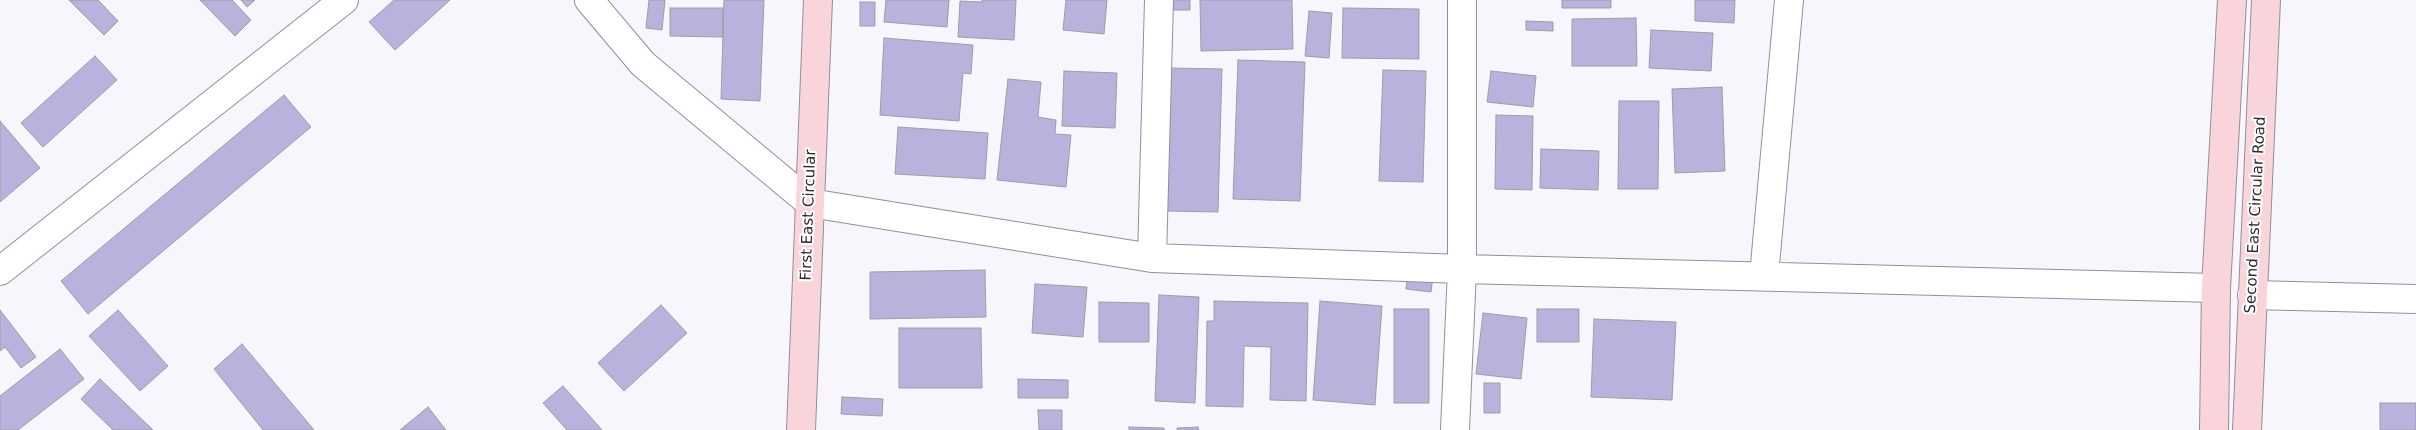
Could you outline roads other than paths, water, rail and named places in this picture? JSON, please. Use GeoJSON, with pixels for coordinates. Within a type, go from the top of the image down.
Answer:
{"type":"FeatureCollection","features":[{"type":"Feature","properties":{"kind":"main road","name":"First East Circular"},"geometry":{"type":"LineString","coordinates":[[801,430],[818,0]]}},
{"type":"Feature","properties":{"kind":"main road"},"geometry":{"type":"LineString","coordinates":[[2214,430],[2216,288],[2232,0]]}},
{"type":"Feature","properties":{"kind":"main road","name":"Second East Circular Road"},"geometry":{"type":"LineString","coordinates":[[2247,430],[2266,0]]}},
{"type":"Feature","properties":{"kind":"street"},"geometry":{"type":"LineString","coordinates":[[0,271],[344,0]]}},
{"type":"Feature","properties":{"kind":"street"},"geometry":{"type":"LineString","coordinates":[[588,0],[643,64],[810,202],[1152,258],[1462,269],[2216,288]]}},
{"type":"Feature","properties":{"kind":"street"},"geometry":{"type":"LineString","coordinates":[[1152,258],[1159,0]]}},
{"type":"Feature","properties":{"kind":"street"},"geometry":{"type":"LineString","coordinates":[[1455,430],[1462,269],[1462,0]]}},
{"type":"Feature","properties":{"kind":"street"},"geometry":{"type":"LineString","coordinates":[[1764,276],[1789,0]]}},
{"type":"Feature","properties":{"kind":"street"},"geometry":{"type":"LineString","coordinates":[[2252,295],[2416,299]]}}]}
